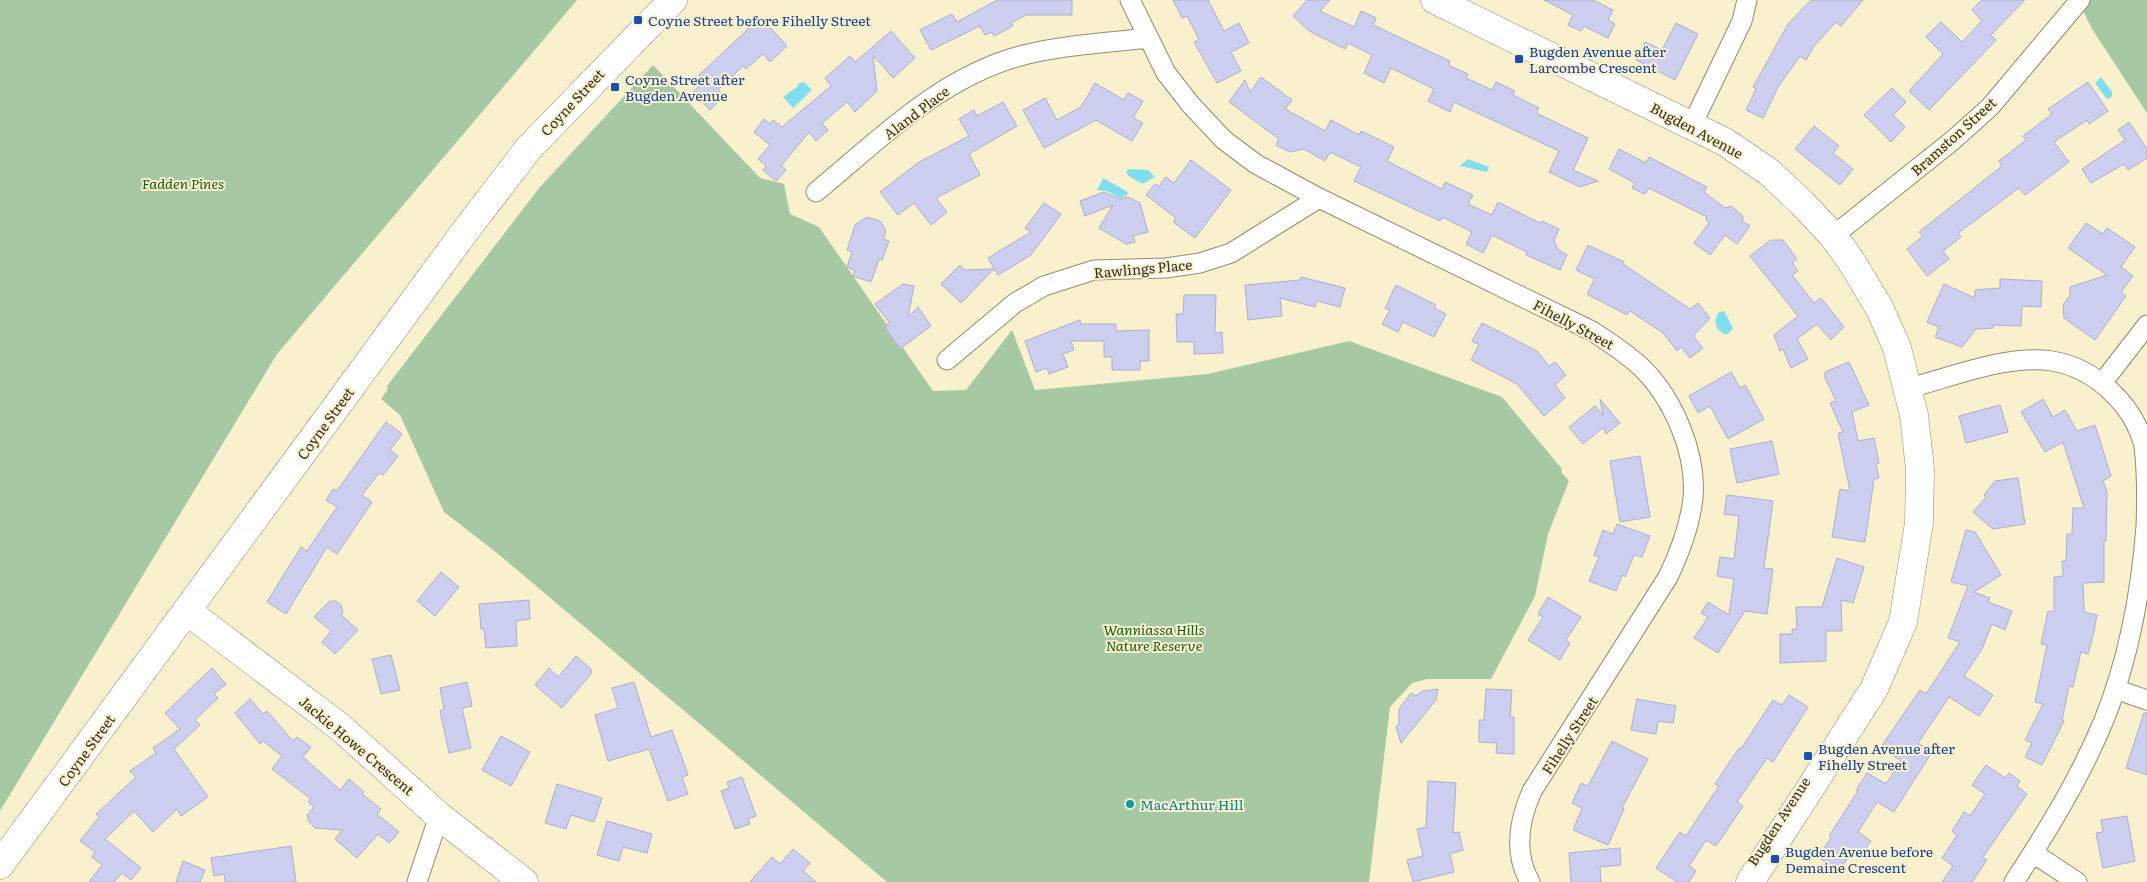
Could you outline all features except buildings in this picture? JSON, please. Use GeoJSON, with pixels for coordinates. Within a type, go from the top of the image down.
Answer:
{"type":"FeatureCollection","features":[{"type":"Feature","properties":{"kind":"street","name":"Coyne Street"},"geometry":{"type":"LineString","coordinates":[[0,865],[463,234],[528,150],[673,0]]}},
{"type":"Feature","properties":{"kind":"street","name":"Fihelly Street"},"geometry":{"type":"LineString","coordinates":[[1130,0],[1166,73],[1190,105],[1219,135],[1256,164],[1319,198],[1592,331],[1622,350],[1642,368],[1665,397],[1684,438],[1693,470],[1693,498],[1682,548],[1668,577],[1529,798],[1523,812],[1519,838],[1520,851],[1530,882]]}},
{"type":"Feature","properties":{"kind":"street","name":"Bugden Avenue"},"geometry":{"type":"LineString","coordinates":[[1435,0],[1692,125],[1725,142],[1769,172],[1833,236],[1866,284],[1880,309],[1897,348],[1915,424],[1921,487],[1919,523],[1903,622],[1878,672],[1750,882]]}},
{"type":"Feature","properties":{"kind":"street"},"geometry":{"type":"LineString","coordinates":[[1692,125],[1742,21],[1747,0]]}},
{"type":"Feature","properties":{"kind":"street","name":"Bramston Street"},"geometry":{"type":"LineString","coordinates":[[1833,236],[1952,141],[1990,107],[2080,0]]}},
{"type":"Feature","properties":{"kind":"street","name":"Aland Place"},"geometry":{"type":"LineString","coordinates":[[816,192],[926,101],[979,70],[1040,52],[1148,38]]}},
{"type":"Feature","properties":{"kind":"street","name":"Rawlings Place"},"geometry":{"type":"LineString","coordinates":[[947,360],[1014,303],[1044,286],[1094,270],[1166,268],[1200,263],[1231,253],[1319,198]]}},
{"type":"Feature","properties":{"kind":"street"},"geometry":{"type":"LineString","coordinates":[[2102,383],[2147,325]]}},
{"type":"Feature","properties":{"kind":"street"},"geometry":{"type":"LineString","coordinates":[[1908,388],[2004,363],[2028,359],[2054,361],[2079,369],[2102,383],[2121,401],[2135,423],[2144,446],[2147,509],[2142,579],[2134,624],[2115,689],[2078,779],[2014,882]]}},
{"type":"Feature","properties":{"kind":"street","name":"Jackie Howe Crescent"},"geometry":{"type":"LineString","coordinates":[[187,611],[340,728],[440,816],[524,882]]}},
{"type":"Feature","properties":{"kind":"street"},"geometry":{"type":"LineString","coordinates":[[2115,689],[2147,700]]}},
{"type":"Feature","properties":{"kind":"street","name":"Bugden Avenue"},"geometry":{"type":"LineString","coordinates":[[1738,882],[1839,735]]}},
{"type":"Feature","properties":{"kind":"street"},"geometry":{"type":"LineString","coordinates":[[417,882],[440,816]]}},
{"type":"Feature","properties":{"kind":"street"},"geometry":{"type":"LineString","coordinates":[[2033,853],[2077,882]]}},
{"type":"Feature","properties":{"kind":"green space","name":"Fadden Pines"},"geometry":{"type":"Polygon","coordinates":[[[0,0],[577,0],[277,354],[0,811],[0,0]]]}},
{"type":"Feature","properties":{"kind":"green space"},"geometry":{"type":"Polygon","coordinates":[[[2078,0],[2147,0],[2147,113],[2092,29],[2078,0]]]}},
{"type":"Feature","properties":{"kind":"green space","name":"Wanniassa Hills Nature Reserve"},"geometry":{"type":"Polygon","coordinates":[[[653,65],[760,178],[784,184],[790,214],[819,227],[933,391],[966,390],[1012,330],[1035,390],[1208,374],[1349,341],[1502,397],[1562,469],[1561,472],[1569,481],[1548,534],[1535,596],[1491,679],[1427,679],[1412,683],[1390,707],[1369,882],[887,882],[497,553],[444,512],[400,415],[381,399],[388,389],[387,386],[540,187],[653,65]]]}},
{"type":"Feature","properties":{"kind":"water"},"geometry":{"type":"Polygon","coordinates":[[[2101,77],[2112,92],[2112,97],[2107,99],[2095,83],[2101,77]]]}},
{"type":"Feature","properties":{"kind":"water"},"geometry":{"type":"Polygon","coordinates":[[[804,82],[812,90],[793,108],[783,97],[797,87],[799,83],[804,82]]]}},
{"type":"Feature","properties":{"kind":"water"},"geometry":{"type":"Polygon","coordinates":[[[1468,159],[1489,167],[1487,172],[1460,166],[1468,159]]]}},
{"type":"Feature","properties":{"kind":"water"},"geometry":{"type":"Polygon","coordinates":[[[1129,169],[1148,170],[1155,177],[1142,183],[1128,176],[1126,172],[1129,169]]]}},
{"type":"Feature","properties":{"kind":"water"},"geometry":{"type":"Polygon","coordinates":[[[1103,178],[1128,192],[1127,195],[1120,198],[1107,191],[1097,190],[1103,178]]]}},
{"type":"Feature","properties":{"kind":"water"},"geometry":{"type":"Polygon","coordinates":[[[1724,311],[1733,328],[1728,334],[1721,332],[1716,324],[1719,312],[1724,311]]]}},
{"type":"Feature","properties":{"kind":"place","name":"Coyne Street before Fihelly Street"},"geometry":{"type":"Point","coordinates":[638,20]}},
{"type":"Feature","properties":{"kind":"place","name":"Bugden Avenue after Larcombe Crescent"},"geometry":{"type":"Point","coordinates":[1519,59]}},
{"type":"Feature","properties":{"kind":"place","name":"Coyne Street after Bugden Avenue"},"geometry":{"type":"Point","coordinates":[615,87]}},
{"type":"Feature","properties":{"kind":"place","name":"Bugden Avenue after Fihelly Street"},"geometry":{"type":"Point","coordinates":[1808,756]}},
{"type":"Feature","properties":{"kind":"place","name":"MacArthur Hill"},"geometry":{"type":"Point","coordinates":[1130,804]}},
{"type":"Feature","properties":{"kind":"place","name":"Bugden Avenue before Demaine Crescent"},"geometry":{"type":"Point","coordinates":[1775,859]}}]}
